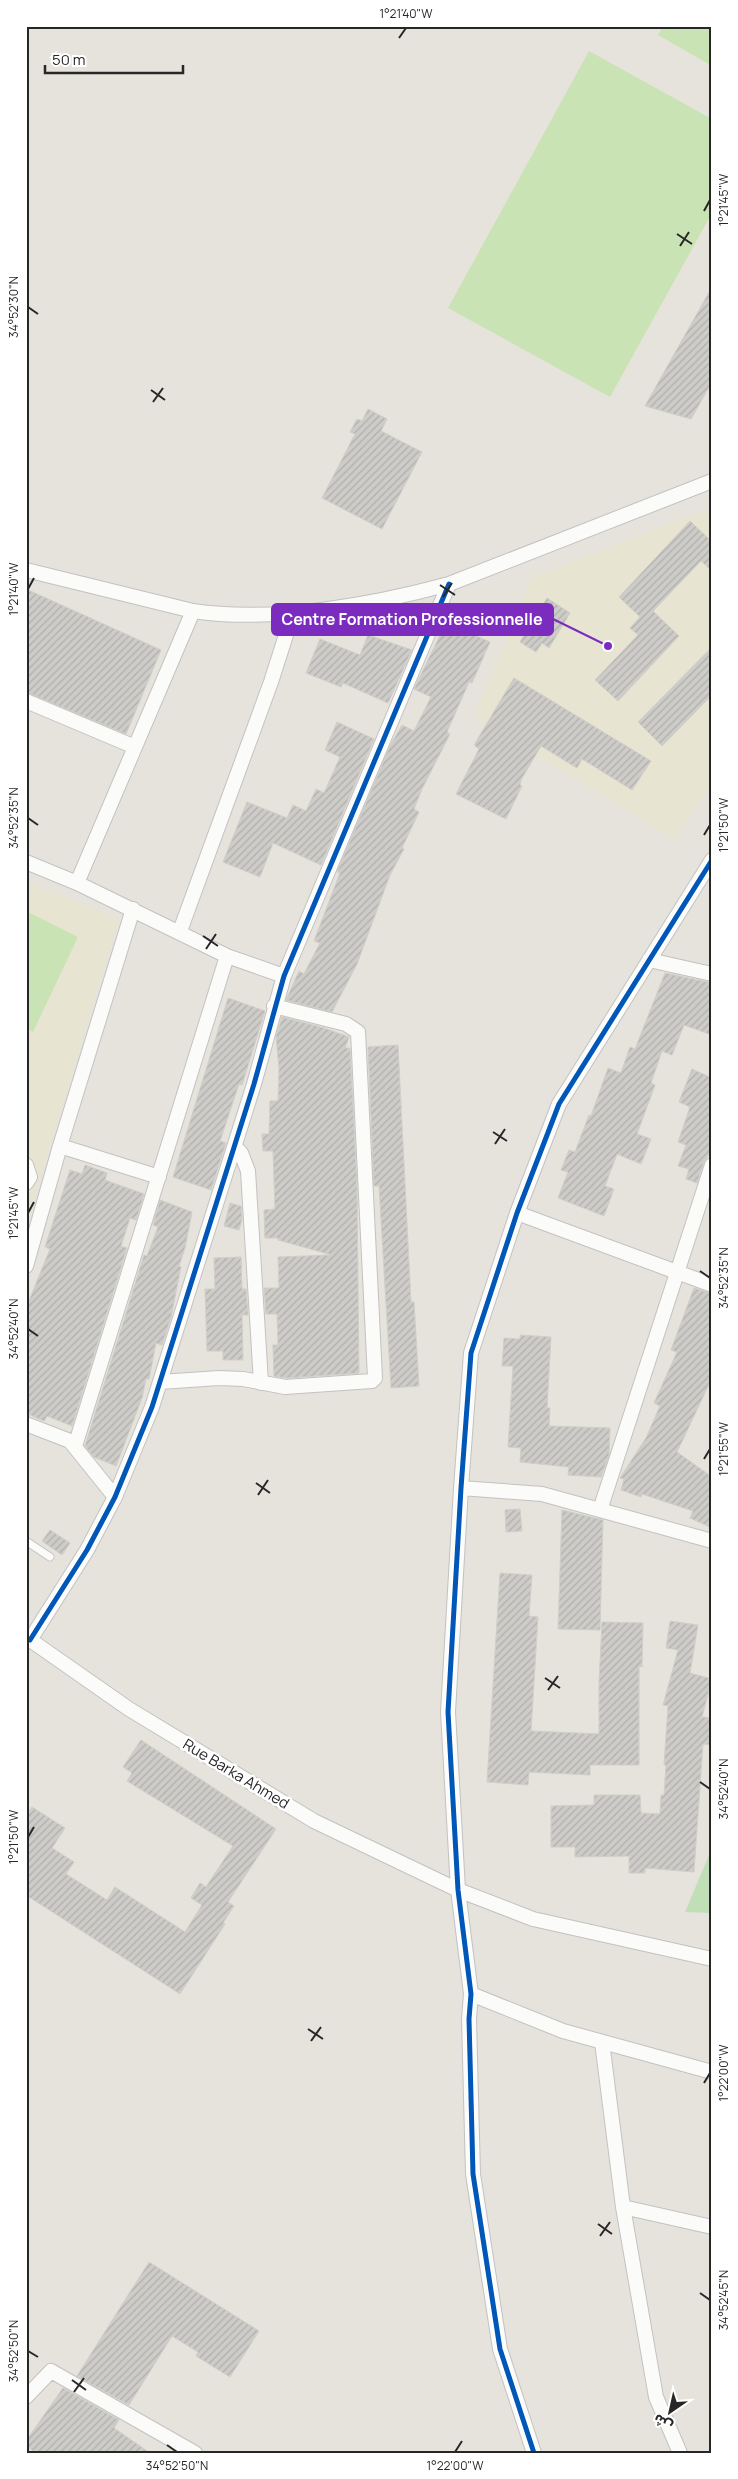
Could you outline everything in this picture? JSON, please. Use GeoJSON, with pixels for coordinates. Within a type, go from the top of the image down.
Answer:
{"type":"FeatureCollection","features":[{"type":"Feature","properties":{"kind":"street"},"geometry":{"type":"LineString","coordinates":[[26,570],[193,611],[220,615],[293,613],[411,594],[449,584],[712,481]]}},
{"type":"Feature","properties":{"kind":"street"},"geometry":{"type":"LineString","coordinates":[[28,1639],[87,1550],[115,1497],[160,1382],[254,1084],[274,1006],[284,976],[449,584]]}},
{"type":"Feature","properties":{"kind":"street"},"geometry":{"type":"LineString","coordinates":[[77,882],[193,611]]}},
{"type":"Feature","properties":{"kind":"street"},"geometry":{"type":"LineString","coordinates":[[180,931],[271,682],[293,613]]}},
{"type":"Feature","properties":{"kind":"street"},"geometry":{"type":"LineString","coordinates":[[26,701],[135,748]]}},
{"type":"Feature","properties":{"kind":"street"},"geometry":{"type":"LineString","coordinates":[[534,2453],[500,2349],[473,2174],[470,1994],[458,1890],[448,1712],[471,1353],[517,1213],[558,1104],[712,860]]}},
{"type":"Feature","properties":{"kind":"street"},"geometry":{"type":"LineString","coordinates":[[26,862],[77,882],[228,956],[284,976]]}},
{"type":"Feature","properties":{"kind":"street"},"geometry":{"type":"LineString","coordinates":[[26,1266],[60,1146],[133,909]]}},
{"type":"Feature","properties":{"kind":"street"},"geometry":{"type":"LineString","coordinates":[[75,1446],[228,956]]}},
{"type":"Feature","properties":{"kind":"street"},"geometry":{"type":"LineString","coordinates":[[649,960],[712,974]]}},
{"type":"Feature","properties":{"kind":"street"},"geometry":{"type":"LineString","coordinates":[[160,1382],[219,1378],[285,1387],[372,1381],[377,1373],[358,1032],[346,1024],[274,1006]]}},
{"type":"Feature","properties":{"kind":"street"},"geometry":{"type":"LineString","coordinates":[[60,1146],[159,1177]]}},
{"type":"Feature","properties":{"kind":"street"},"geometry":{"type":"LineString","coordinates":[[234,1147],[241,1153],[248,1171],[261,1383]]}},
{"type":"Feature","properties":{"kind":"street"},"geometry":{"type":"LineString","coordinates":[[26,1165],[30,1177],[26,1183]]}},
{"type":"Feature","properties":{"kind":"street"},"geometry":{"type":"LineString","coordinates":[[600,1510],[712,1166]]}},
{"type":"Feature","properties":{"kind":"street"},"geometry":{"type":"LineString","coordinates":[[517,1213],[712,1285]]}},
{"type":"Feature","properties":{"kind":"street"},"geometry":{"type":"LineString","coordinates":[[26,1424],[64,1437],[75,1446],[115,1497]]}},
{"type":"Feature","properties":{"kind":"street"},"geometry":{"type":"LineString","coordinates":[[461,1488],[542,1494],[712,1541]]}},
{"type":"Feature","properties":{"kind":"street","name":"Rue Barka Ahmed"},"geometry":{"type":"LineString","coordinates":[[28,1639],[129,1709],[314,1821],[458,1890],[534,1919],[712,1959]]}},
{"type":"Feature","properties":{"kind":"street"},"geometry":{"type":"LineString","coordinates":[[470,1994],[563,2031],[712,2072]]}},
{"type":"Feature","properties":{"kind":"street"},"geometry":{"type":"LineString","coordinates":[[602,2042],[624,2207],[656,2397],[680,2453]]}},
{"type":"Feature","properties":{"kind":"street"},"geometry":{"type":"LineString","coordinates":[[624,2207],[712,2227]]}},
{"type":"Feature","properties":{"kind":"street"},"geometry":{"type":"LineString","coordinates":[[26,2397],[50,2371],[195,2453]]}},
{"type":"Feature","properties":{"kind":"lane"},"geometry":{"type":"LineString","coordinates":[[26,1541],[50,1557]]}},
{"type":"Feature","properties":{"kind":"shaded area"},"geometry":{"type":"Polygon","coordinates":[[[712,507],[712,781],[675,840],[474,716],[532,577],[712,507]]]}},
{"type":"Feature","properties":{"kind":"shaded area"},"geometry":{"type":"Polygon","coordinates":[[[26,881],[119,919],[26,1224],[26,881]]]}},
{"type":"Feature","properties":{"kind":"green space"},"geometry":{"type":"Polygon","coordinates":[[[663,26],[712,26],[712,66],[658,35],[663,26]]]}},
{"type":"Feature","properties":{"kind":"green space"},"geometry":{"type":"Polygon","coordinates":[[[589,51],[712,119],[712,213],[610,397],[448,308],[589,51]]]}},
{"type":"Feature","properties":{"kind":"green space"},"geometry":{"type":"Polygon","coordinates":[[[30,913],[78,937],[33,1032],[26,1028],[26,921],[30,913]]]}},
{"type":"Feature","properties":{"kind":"green space"},"geometry":{"type":"Polygon","coordinates":[[[712,1848],[712,1913],[685,1912],[712,1848]]]}},
{"type":"Feature","properties":{"kind":"building"},"geometry":{"type":"Polygon","coordinates":[[[712,287],[712,382],[691,419],[645,406],[712,287]]]}},
{"type":"Feature","properties":{"kind":"building"},"geometry":{"type":"Polygon","coordinates":[[[368,409],[387,419],[381,431],[422,452],[382,529],[322,498],[355,434],[350,432],[357,419],[362,421],[368,409]]]}},
{"type":"Feature","properties":{"kind":"building"},"geometry":{"type":"Polygon","coordinates":[[[690,521],[712,542],[712,571],[701,561],[653,611],[679,636],[618,701],[595,680],[638,635],[630,628],[640,617],[619,597],[690,521]]]}},
{"type":"Feature","properties":{"kind":"building"},"geometry":{"type":"Polygon","coordinates":[[[26,589],[161,650],[126,734],[26,692],[26,589]]]}},
{"type":"Feature","properties":{"kind":"building"},"geometry":{"type":"Polygon","coordinates":[[[547,598],[570,613],[549,648],[542,643],[536,652],[520,642],[547,598]]]}},
{"type":"Feature","properties":{"kind":"building"},"geometry":{"type":"Polygon","coordinates":[[[446,623],[490,642],[472,683],[469,682],[447,732],[450,734],[422,789],[414,809],[419,812],[402,848],[404,849],[390,875],[357,964],[332,1012],[286,1000],[299,971],[304,974],[320,943],[314,941],[340,873],[337,872],[390,746],[402,725],[414,731],[431,697],[414,689],[446,623]]]}},
{"type":"Feature","properties":{"kind":"building"},"geometry":{"type":"Polygon","coordinates":[[[368,635],[412,650],[388,703],[343,683],[341,687],[306,673],[320,639],[360,655],[368,635]]]}},
{"type":"Feature","properties":{"kind":"building"},"geometry":{"type":"Polygon","coordinates":[[[712,647],[712,695],[662,746],[638,722],[712,647]]]}},
{"type":"Feature","properties":{"kind":"building"},"geometry":{"type":"Polygon","coordinates":[[[514,678],[651,761],[632,790],[582,759],[577,768],[541,746],[521,780],[520,785],[522,786],[506,819],[456,794],[479,749],[474,745],[514,678]]]}},
{"type":"Feature","properties":{"kind":"building"},"geometry":{"type":"Polygon","coordinates":[[[337,722],[374,739],[321,865],[273,843],[260,877],[223,862],[247,802],[287,818],[293,805],[306,811],[316,789],[324,793],[340,757],[325,750],[337,722]]]}},
{"type":"Feature","properties":{"kind":"building"},"geometry":{"type":"Polygon","coordinates":[[[665,973],[712,983],[712,1035],[684,1025],[672,1055],[662,1051],[651,1083],[655,1085],[637,1134],[651,1139],[641,1164],[617,1154],[605,1186],[614,1189],[604,1216],[558,1198],[568,1172],[561,1170],[569,1150],[575,1152],[589,1115],[591,1116],[608,1068],[621,1073],[630,1047],[635,1049],[665,973]]]}},
{"type":"Feature","properties":{"kind":"building"},"geometry":{"type":"Polygon","coordinates":[[[228,998],[265,1011],[242,1085],[239,1084],[220,1141],[226,1143],[211,1190],[173,1177],[228,998]]]}},
{"type":"Feature","properties":{"kind":"building"},"geometry":{"type":"Polygon","coordinates":[[[282,1017],[349,1037],[345,1048],[350,1048],[357,1187],[359,1373],[286,1378],[274,1376],[273,1345],[278,1345],[277,1314],[266,1314],[264,1288],[279,1288],[278,1257],[332,1255],[278,1240],[278,1238],[265,1238],[264,1210],[275,1209],[273,1151],[263,1151],[262,1134],[269,1134],[270,1101],[278,1101],[279,1068],[276,1037],[282,1017]]]}},
{"type":"Feature","properties":{"kind":"building"},"geometry":{"type":"Polygon","coordinates":[[[398,1045],[411,1302],[414,1302],[419,1386],[391,1388],[379,1186],[374,1186],[368,1047],[398,1045]]]}},
{"type":"Feature","properties":{"kind":"building"},"geometry":{"type":"Polygon","coordinates":[[[692,1069],[712,1078],[712,1148],[704,1162],[697,1183],[686,1179],[689,1169],[678,1166],[686,1145],[678,1142],[690,1107],[679,1102],[692,1069]]]}},
{"type":"Feature","properties":{"kind":"building"},"geometry":{"type":"Polygon","coordinates":[[[85,1165],[107,1173],[105,1180],[144,1194],[136,1220],[130,1218],[121,1246],[127,1248],[72,1426],[47,1416],[44,1421],[26,1413],[26,1308],[50,1249],[45,1247],[70,1170],[82,1174],[85,1165]]]}},
{"type":"Feature","properties":{"kind":"building"},"geometry":{"type":"Polygon","coordinates":[[[160,1200],[192,1212],[185,1248],[179,1266],[181,1267],[171,1317],[162,1345],[156,1343],[149,1379],[146,1379],[142,1398],[116,1466],[94,1457],[85,1446],[144,1255],[147,1256],[158,1227],[153,1225],[160,1200]]]}},
{"type":"Feature","properties":{"kind":"building"},"geometry":{"type":"Polygon","coordinates":[[[230,1203],[241,1206],[242,1219],[239,1230],[224,1226],[230,1203]]]}},
{"type":"Feature","properties":{"kind":"building"},"geometry":{"type":"Polygon","coordinates":[[[241,1257],[242,1289],[246,1289],[248,1315],[242,1315],[243,1360],[223,1360],[223,1351],[207,1351],[205,1289],[215,1289],[214,1258],[241,1257]]]}},
{"type":"Feature","properties":{"kind":"building"},"geometry":{"type":"Polygon","coordinates":[[[694,1288],[712,1294],[712,1378],[677,1452],[712,1477],[712,1528],[690,1518],[693,1511],[642,1494],[641,1497],[621,1490],[624,1479],[620,1478],[646,1438],[660,1406],[654,1403],[677,1352],[671,1350],[694,1288]]]}},
{"type":"Feature","properties":{"kind":"building"},"geometry":{"type":"Polygon","coordinates":[[[520,1335],[551,1337],[547,1408],[550,1408],[549,1426],[610,1428],[609,1455],[601,1477],[568,1475],[569,1467],[520,1462],[521,1448],[508,1447],[513,1366],[502,1366],[504,1338],[520,1339],[520,1335]]]}},
{"type":"Feature","properties":{"kind":"building"},"geometry":{"type":"Polygon","coordinates":[[[520,1509],[522,1531],[506,1532],[505,1510],[520,1509]]]}},
{"type":"Feature","properties":{"kind":"building"},"geometry":{"type":"Polygon","coordinates":[[[562,1510],[603,1520],[600,1630],[558,1629],[562,1510]]]}},
{"type":"Feature","properties":{"kind":"building"},"geometry":{"type":"Polygon","coordinates":[[[50,1530],[70,1543],[62,1555],[42,1541],[50,1530]]]}},
{"type":"Feature","properties":{"kind":"building"},"geometry":{"type":"Polygon","coordinates":[[[500,1573],[532,1575],[529,1616],[538,1617],[531,1731],[599,1734],[602,1622],[643,1623],[642,1667],[639,1666],[639,1765],[590,1765],[590,1775],[529,1772],[528,1785],[487,1782],[500,1573]]]}},
{"type":"Feature","properties":{"kind":"building"},"geometry":{"type":"Polygon","coordinates":[[[670,1621],[698,1625],[690,1673],[712,1679],[702,1717],[712,1718],[712,1745],[703,1744],[694,1872],[645,1868],[645,1873],[629,1873],[629,1856],[575,1857],[575,1847],[551,1847],[551,1806],[594,1805],[594,1795],[640,1795],[641,1813],[660,1814],[661,1795],[664,1795],[668,1706],[663,1705],[678,1650],[666,1648],[670,1621]]]}},
{"type":"Feature","properties":{"kind":"building"},"geometry":{"type":"Polygon","coordinates":[[[141,1740],[276,1829],[228,1902],[234,1906],[223,1923],[225,1924],[180,1994],[26,1895],[26,1816],[32,1807],[65,1828],[52,1848],[74,1862],[66,1874],[107,1900],[115,1887],[185,1932],[202,1905],[191,1898],[200,1883],[206,1887],[233,1846],[127,1781],[132,1773],[123,1767],[141,1740]]]}},
{"type":"Feature","properties":{"kind":"building"},"geometry":{"type":"Polygon","coordinates":[[[149,2262],[259,2331],[230,2377],[196,2356],[198,2352],[172,2336],[129,2405],[77,2376],[149,2262]]]}},
{"type":"Feature","properties":{"kind":"building"},"geometry":{"type":"Polygon","coordinates":[[[63,2388],[119,2420],[114,2428],[150,2453],[36,2453],[26,2446],[26,2441],[63,2388]]]}},
{"type":"Feature","properties":{"kind":"cycle path"},"geometry":{"type":"LineString","coordinates":[[30,1640],[87,1550],[115,1497],[152,1407],[254,1084],[284,976],[449,584]]}},
{"type":"Feature","properties":{"kind":"cycle path"},"geometry":{"type":"LineString","coordinates":[[534,2453],[500,2349],[473,2174],[469,2019],[471,1994],[458,1890],[448,1712],[471,1353],[517,1213],[559,1104],[712,860]]}},
{"type":"Feature","properties":{"kind":"place","name":"Centre Formation Professionnelle"},"geometry":{"type":"Point","coordinates":[608,646]}}]}
